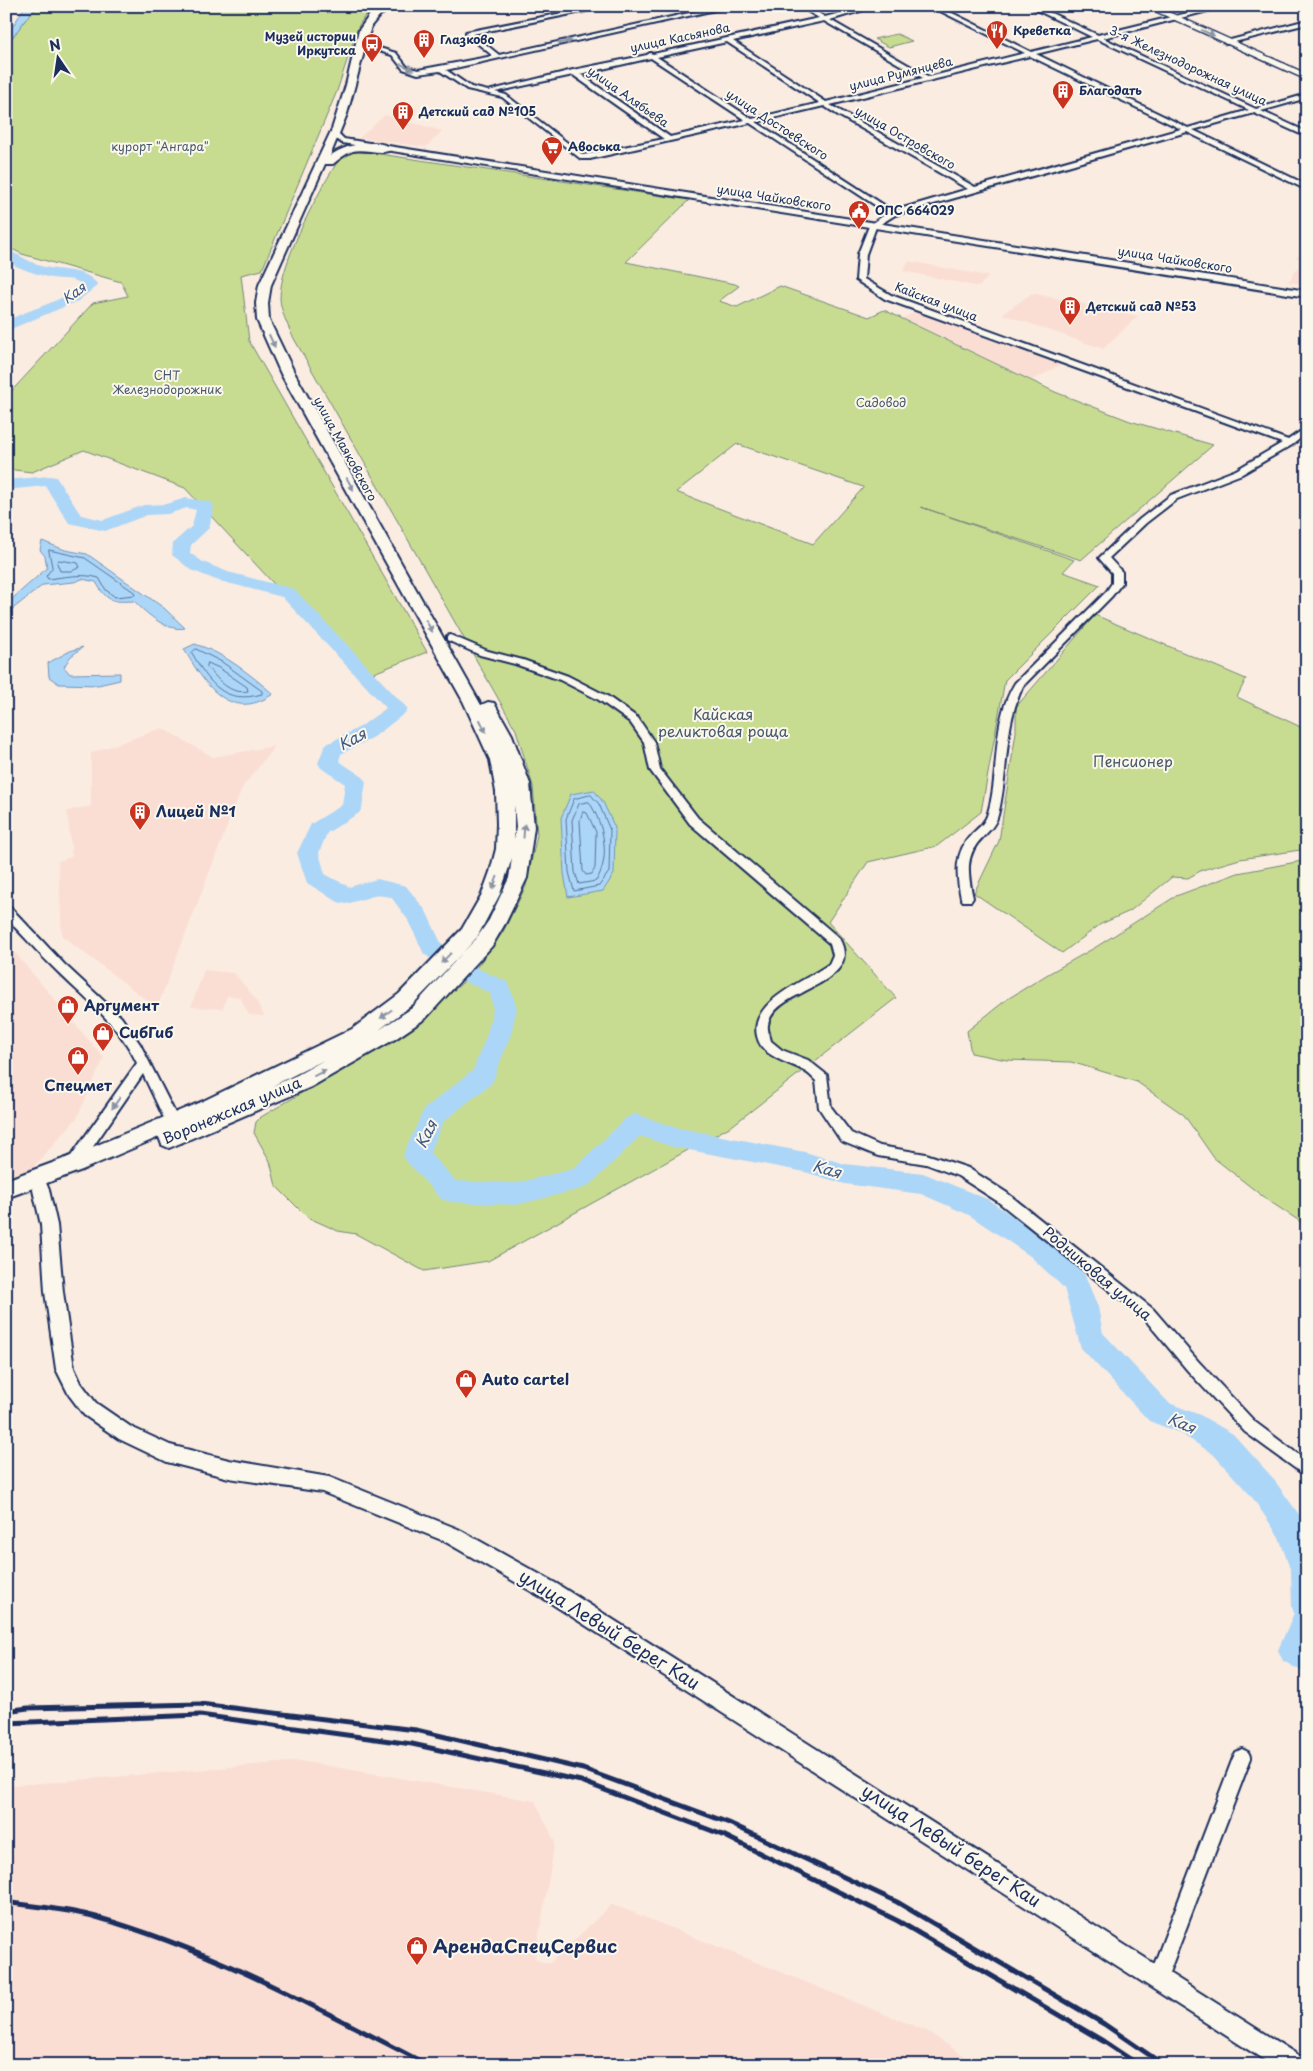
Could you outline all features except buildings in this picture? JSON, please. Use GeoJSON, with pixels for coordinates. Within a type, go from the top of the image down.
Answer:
{"type":"FeatureCollection","features":[{"type":"Feature","properties":{"kind":"main road","name":"улица Маяковского"},"geometry":{"type":"LineString","coordinates":[[301,369],[277,325],[273,314],[273,297],[278,278],[329,157],[334,134],[358,58],[362,33],[376,13],[396,6]]}},
{"type":"Feature","properties":{"kind":"main road","name":"улица Маяковского"},"geometry":{"type":"LineString","coordinates":[[358,58],[366,46],[375,23],[382,14],[404,6]]}},
{"type":"Feature","properties":{"kind":"main road"},"geometry":{"type":"LineString","coordinates":[[1148,6],[1307,77]]}},
{"type":"Feature","properties":{"kind":"main road"},"geometry":{"type":"LineString","coordinates":[[329,157],[352,147],[387,148]]}},
{"type":"Feature","properties":{"kind":"main road","name":"улица Маяковского"},"geometry":{"type":"LineString","coordinates":[[329,157],[320,162],[265,285],[262,298],[263,320],[288,374],[404,584],[447,645],[504,735],[522,784],[524,827],[518,878],[497,922],[477,937]]}},
{"type":"Feature","properties":{"kind":"main road","name":"улица Маяковского"},"geometry":{"type":"LineString","coordinates":[[431,603],[447,645]]}},
{"type":"Feature","properties":{"kind":"main road"},"geometry":{"type":"LineString","coordinates":[[447,645],[499,760],[504,792],[505,849],[477,937]]}},
{"type":"Feature","properties":{"kind":"main road","name":"Воронежская улица"},"geometry":{"type":"LineString","coordinates":[[6,1189],[39,1184],[176,1128],[210,1107],[360,1034],[406,999],[423,982],[477,937]]}},
{"type":"Feature","properties":{"kind":"main road","name":"Воронежская улица"},"geometry":{"type":"LineString","coordinates":[[6,1203],[74,1164],[278,1093],[334,1066],[419,1013],[442,991],[477,937]]}},
{"type":"Feature","properties":{"kind":"street"},"geometry":{"type":"LineString","coordinates":[[498,57],[468,33],[608,6]]}},
{"type":"Feature","properties":{"kind":"street"},"geometry":{"type":"LineString","coordinates":[[366,46],[394,54],[404,68],[418,72],[498,57],[730,6]]}},
{"type":"Feature","properties":{"kind":"street"},"geometry":{"type":"LineString","coordinates":[[802,6],[927,78]]}},
{"type":"Feature","properties":{"kind":"street","name":"улица Касьянова"},"geometry":{"type":"LineString","coordinates":[[490,91],[825,19],[874,6]]}},
{"type":"Feature","properties":{"kind":"street"},"geometry":{"type":"LineString","coordinates":[[933,6],[1307,188]]}},
{"type":"Feature","properties":{"kind":"street","name":"3-я Железнодорожная улица"},"geometry":{"type":"LineString","coordinates":[[1032,6],[1307,135]]}},
{"type":"Feature","properties":{"kind":"street","name":"улица Румянцева"},"geometry":{"type":"LineString","coordinates":[[490,91],[504,96],[582,157],[605,155],[826,104],[1224,6]]}},
{"type":"Feature","properties":{"kind":"street"},"geometry":{"type":"LineString","coordinates":[[1226,42],[1307,22]]}},
{"type":"Feature","properties":{"kind":"street"},"geometry":{"type":"LineString","coordinates":[[1292,26],[1307,32]]}},
{"type":"Feature","properties":{"kind":"street","name":"улица Островского"},"geometry":{"type":"LineString","coordinates":[[726,39],[840,114],[973,189]]}},
{"type":"Feature","properties":{"kind":"street","name":"улица Достоевского"},"geometry":{"type":"LineString","coordinates":[[650,56],[892,213]]}},
{"type":"Feature","properties":{"kind":"street"},"geometry":{"type":"LineString","coordinates":[[441,69],[469,88],[490,91]]}},
{"type":"Feature","properties":{"kind":"street","name":"улица Алябьева"},"geometry":{"type":"LineString","coordinates":[[573,72],[670,140]]}},
{"type":"Feature","properties":{"kind":"street"},"geometry":{"type":"LineString","coordinates":[[872,226],[892,213],[1307,96]]}},
{"type":"Feature","properties":{"kind":"street","name":"улица Чайковского"},"geometry":{"type":"LineString","coordinates":[[334,134],[342,140],[387,148],[1307,294]]}},
{"type":"Feature","properties":{"kind":"street","name":"Кайская улица"},"geometry":{"type":"LineString","coordinates":[[872,226],[862,254],[860,280],[888,297],[1289,444]]}},
{"type":"Feature","properties":{"kind":"street"},"geometry":{"type":"LineString","coordinates":[[967,898],[961,869],[963,855],[972,841],[991,820],[1000,778],[1007,715],[1011,697],[1018,686],[1109,594],[1118,577],[1112,566],[1104,558],[1143,521],[1174,497],[1239,472],[1289,444],[1307,429]]}},
{"type":"Feature","properties":{"kind":"street","name":"Родниковая улица"},"geometry":{"type":"LineString","coordinates":[[447,645],[519,662],[564,678],[603,698],[634,720],[649,742],[655,770],[694,821],[834,942],[839,949],[838,960],[830,969],[784,998],[770,1011],[762,1024],[765,1043],[778,1053],[804,1063],[822,1079],[825,1108],[846,1137],[878,1151],[926,1159],[963,1172],[1002,1197],[1148,1313],[1193,1366],[1250,1427],[1307,1470]]}},
{"type":"Feature","properties":{"kind":"street"},"geometry":{"type":"LineString","coordinates":[[6,910],[60,967],[117,1020],[144,1063],[176,1128]]}},
{"type":"Feature","properties":{"kind":"street"},"geometry":{"type":"LineString","coordinates":[[74,1164],[144,1063]]}},
{"type":"Feature","properties":{"kind":"street","name":"улица Левый берег Каи"},"geometry":{"type":"LineString","coordinates":[[39,1184],[49,1225],[54,1292],[65,1369],[90,1408],[108,1422],[125,1433],[167,1453],[229,1469],[322,1483],[451,1535],[550,1591],[1293,2065]]}},
{"type":"Feature","properties":{"kind":"street"},"geometry":{"type":"LineString","coordinates":[[1158,1978],[1242,1758]]}},
{"type":"Feature","properties":{"kind":"shaded area"},"geometry":{"type":"Polygon","coordinates":[[[385,115],[442,131],[426,147],[359,138],[385,115]]]}},
{"type":"Feature","properties":{"kind":"shaded area"},"geometry":{"type":"Polygon","coordinates":[[[1307,251],[1307,285],[1288,282],[1303,260],[1296,257],[1307,251]]]}},
{"type":"Feature","properties":{"kind":"shaded area"},"geometry":{"type":"Polygon","coordinates":[[[909,261],[989,276],[979,287],[903,271],[909,261]]]}},
{"type":"Feature","properties":{"kind":"shaded area"},"geometry":{"type":"Polygon","coordinates":[[[1032,293],[1138,316],[1103,349],[1002,314],[1032,293]]]}},
{"type":"Feature","properties":{"kind":"shaded area"},"geometry":{"type":"Polygon","coordinates":[[[920,310],[1062,364],[1033,380],[1025,377],[903,318],[920,310]]]}},
{"type":"Feature","properties":{"kind":"shaded area"},"geometry":{"type":"Polygon","coordinates":[[[162,728],[213,757],[275,746],[242,788],[157,1008],[62,936],[58,861],[72,857],[67,811],[91,806],[91,753],[162,728]]]}},
{"type":"Feature","properties":{"kind":"shaded area"},"geometry":{"type":"Polygon","coordinates":[[[6,942],[104,1058],[77,1118],[24,1178],[6,1183],[6,942]]]}},
{"type":"Feature","properties":{"kind":"shaded area"},"geometry":{"type":"Polygon","coordinates":[[[204,970],[234,973],[255,998],[264,1016],[249,1015],[240,997],[227,996],[223,1009],[191,1007],[204,970]]]}},
{"type":"Feature","properties":{"kind":"shaded area"},"geometry":{"type":"Polygon","coordinates":[[[300,1761],[535,1801],[555,1842],[535,1959],[549,1964],[612,1904],[927,2031],[978,2065],[6,2065],[6,1786],[300,1761]]]}},
{"type":"Feature","properties":{"kind":"green space"},"geometry":{"type":"Polygon","coordinates":[[[39,6],[382,6],[366,14],[358,27],[337,91],[262,270],[241,275],[249,341],[427,652],[361,678],[185,488],[84,450],[32,472],[6,469],[6,397],[93,303],[128,296],[121,282],[22,254],[6,246],[6,46],[29,15],[39,6]]]}},
{"type":"Feature","properties":{"kind":"green space"},"geometry":{"type":"Polygon","coordinates":[[[897,34],[912,41],[889,47],[874,39],[897,34]]]}},
{"type":"Feature","properties":{"kind":"green space","name":"Кайская реликтовая роща"},"geometry":{"type":"Polygon","coordinates":[[[346,149],[689,200],[626,262],[735,284],[739,286],[719,301],[737,307],[780,286],[869,317],[884,310],[1055,392],[1130,421],[1213,445],[1081,560],[921,507],[1074,560],[1063,572],[1100,585],[1005,680],[981,812],[937,846],[868,862],[828,922],[896,998],[733,1125],[488,1261],[424,1271],[356,1234],[338,1231],[307,1217],[276,1186],[270,1161],[254,1133],[256,1122],[261,1117],[413,1027],[471,975],[503,932],[526,886],[537,835],[533,786],[516,730],[292,335],[283,313],[280,299],[287,264],[304,222],[346,149]],[[737,444],[676,492],[813,544],[863,487],[737,444]]]}},
{"type":"Feature","properties":{"kind":"green space","name":"Пенсионер"},"geometry":{"type":"Polygon","coordinates":[[[1095,615],[1246,679],[1237,697],[1307,730],[1307,849],[1240,859],[1202,870],[1188,878],[1172,877],[1130,911],[1101,924],[1062,953],[974,893],[999,841],[1016,732],[1016,707],[1095,615]]]}},
{"type":"Feature","properties":{"kind":"green space"},"geometry":{"type":"Polygon","coordinates":[[[1307,860],[1307,1226],[1266,1199],[1214,1158],[1184,1115],[1137,1082],[1071,1062],[1007,1060],[971,1053],[967,1031],[1006,1000],[1096,947],[1176,896],[1238,873],[1307,860]]]}},
{"type":"Feature","properties":{"kind":"water"},"geometry":{"type":"Polygon","coordinates":[[[19,6],[39,6],[29,15],[6,46],[10,31],[24,7],[19,6]]]}},
{"type":"Feature","properties":{"kind":"water"},"geometry":{"type":"Polygon","coordinates":[[[42,541],[65,550],[87,554],[164,608],[185,628],[178,629],[164,625],[134,601],[115,601],[103,594],[96,582],[82,579],[74,582],[43,585],[10,611],[13,598],[47,568],[45,556],[40,550],[42,541]]]}},
{"type":"Feature","properties":{"kind":"water"},"geometry":{"type":"Polygon","coordinates":[[[195,644],[226,659],[246,672],[273,694],[257,702],[243,704],[231,702],[219,695],[209,686],[184,649],[195,644]]]}},
{"type":"Feature","properties":{"kind":"water"},"geometry":{"type":"Polygon","coordinates":[[[83,647],[70,657],[64,667],[70,674],[120,673],[120,680],[98,685],[59,684],[49,677],[48,663],[70,651],[83,647]]]}},
{"type":"Feature","properties":{"kind":"water"},"geometry":{"type":"Polygon","coordinates":[[[594,790],[603,802],[615,828],[614,874],[603,891],[568,897],[564,873],[561,818],[571,794],[594,790]]]}},
{"type":"Feature","properties":{"kind":"waterway","name":"Кая"},"geometry":{"type":"LineString","coordinates":[[6,254],[29,267],[54,274],[79,276],[91,285],[73,298],[34,313],[6,327]]}},
{"type":"Feature","properties":{"kind":"waterway","name":"Кая"},"geometry":{"type":"LineString","coordinates":[[6,485],[50,481],[75,519],[105,526],[144,510],[168,509],[186,503],[205,506],[200,528],[182,543],[181,555],[197,566],[222,576],[288,593],[398,709],[367,732],[332,750],[328,763],[356,782],[352,808],[318,829],[308,853],[315,878],[346,896],[377,887],[398,891],[418,917],[432,948],[471,975],[500,988],[505,1008],[499,1034],[483,1076],[433,1116],[416,1155],[450,1191],[516,1194],[581,1178],[636,1124],[673,1137],[805,1162],[845,1174],[923,1184],[978,1207],[1039,1248],[1075,1281],[1084,1307],[1091,1339],[1159,1412],[1190,1424],[1223,1444],[1262,1487],[1292,1530],[1306,1572],[1307,1607]]}},
{"type":"Feature","properties":{"kind":"waterway","name":"Кая"},"geometry":{"type":"LineString","coordinates":[[1307,1619],[1294,1650],[1307,1658]]}},
{"type":"Feature","properties":{"kind":"railway"},"geometry":{"type":"LineString","coordinates":[[6,1711],[28,1708],[200,1704],[416,1730],[583,1769],[729,1823],[897,1902],[1104,2024],[1164,2065]]}},
{"type":"Feature","properties":{"kind":"railway"},"geometry":{"type":"LineString","coordinates":[[6,1723],[200,1715],[412,1744],[581,1781],[723,1835],[898,1921],[1103,2041],[1139,2065]]}},
{"type":"Feature","properties":{"kind":"railway"},"geometry":{"type":"LineString","coordinates":[[6,1902],[85,1914],[182,1946],[266,1983],[428,2065]]}},
{"type":"Feature","properties":{"kind":"place","name":"Креветка"},"geometry":{"type":"Point","coordinates":[997,50]}},
{"type":"Feature","properties":{"kind":"place","name":"Глазково"},"geometry":{"type":"Point","coordinates":[424,59]}},
{"type":"Feature","properties":{"kind":"place","name":"Музей истории Иркутска"},"geometry":{"type":"Point","coordinates":[372,63]}},
{"type":"Feature","properties":{"kind":"place","name":"Благодать"},"geometry":{"type":"Point","coordinates":[1063,110]}},
{"type":"Feature","properties":{"kind":"place","name":"Детский сад №105"},"geometry":{"type":"Point","coordinates":[403,131]}},
{"type":"Feature","properties":{"kind":"place","name":"Авоська"},"geometry":{"type":"Point","coordinates":[552,166]}},
{"type":"Feature","properties":{"kind":"place","name":"ОПС 664029"},"geometry":{"type":"Point","coordinates":[859,230]}},
{"type":"Feature","properties":{"kind":"place","name":"Детский сад №53"},"geometry":{"type":"Point","coordinates":[1070,326]}},
{"type":"Feature","properties":{"kind":"place","name":"Лицей №1"},"geometry":{"type":"Point","coordinates":[140,831]}},
{"type":"Feature","properties":{"kind":"place","name":"Аргумент"},"geometry":{"type":"Point","coordinates":[68,1025]}},
{"type":"Feature","properties":{"kind":"place","name":"СибГиб"},"geometry":{"type":"Point","coordinates":[103,1052]}},
{"type":"Feature","properties":{"kind":"place","name":"Спецмет"},"geometry":{"type":"Point","coordinates":[78,1076]}},
{"type":"Feature","properties":{"kind":"place","name":"Auto cartel"},"geometry":{"type":"Point","coordinates":[466,1399]}},
{"type":"Feature","properties":{"kind":"place","name":"АрендаСпецСервис"},"geometry":{"type":"Point","coordinates":[417,1966]}},
{"type":"Feature","properties":{"kind":"park label","name":"курорт \"Ангара\""},"geometry":{"type":"Point","coordinates":[160,147]}},
{"type":"Feature","properties":{"kind":"park label","name":"СНТ Железнодорожник"},"geometry":{"type":"Point","coordinates":[167,383]}},
{"type":"Feature","properties":{"kind":"park label","name":"Садовод"},"geometry":{"type":"Point","coordinates":[881,403]}}]}
